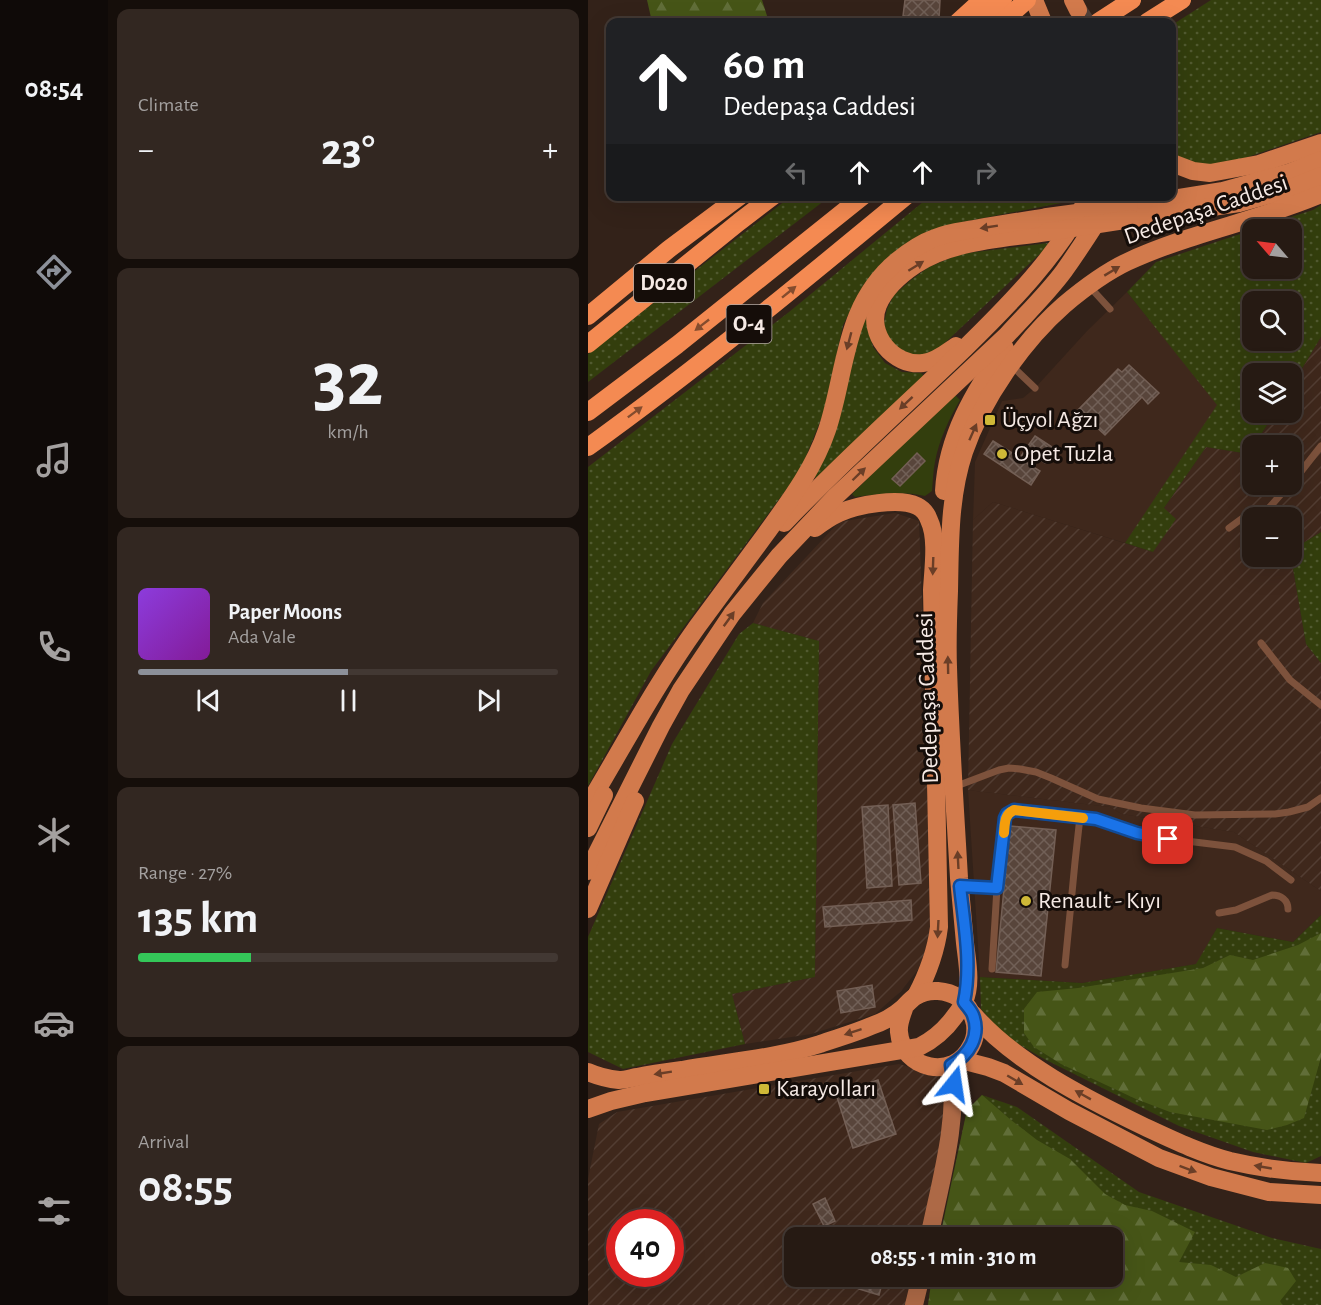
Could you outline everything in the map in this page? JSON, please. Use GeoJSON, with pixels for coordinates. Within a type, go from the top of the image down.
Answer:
{"type":"FeatureCollection","features":[{"type":"Feature","properties":{"kind":"highway"},"geometry":{"type":"LineString","coordinates":[[962,18],[982,0]]}},
{"type":"Feature","properties":{"kind":"highway"},"geometry":{"type":"LineString","coordinates":[[1104,18],[1132,0]]}},
{"type":"Feature","properties":{"kind":"highway"},"geometry":{"type":"LineString","coordinates":[[1153,18],[1182,0]]}},
{"type":"Feature","properties":{"kind":"highway"},"geometry":{"type":"LineString","coordinates":[[988,18],[1012,9]]}},
{"type":"Feature","properties":{"kind":"highway","name":"D020"},"geometry":{"type":"LineString","coordinates":[[588,316],[669,249],[733,201]]}},
{"type":"Feature","properties":{"kind":"highway","name":"D020"},"geometry":{"type":"LineString","coordinates":[[588,344],[766,201]]}},
{"type":"Feature","properties":{"kind":"highway"},"geometry":{"type":"LineString","coordinates":[[739,222],[770,201]]}},
{"type":"Feature","properties":{"kind":"highway","name":"O-4"},"geometry":{"type":"LineString","coordinates":[[588,412],[677,345],[856,201]]}},
{"type":"Feature","properties":{"kind":"highway","name":"O-4"},"geometry":{"type":"LineString","coordinates":[[588,447],[777,302],[900,201]]}},
{"type":"Feature","properties":{"kind":"main road"},"geometry":{"type":"LineString","coordinates":[[1034,0],[1041,18]]}},
{"type":"Feature","properties":{"kind":"main road"},"geometry":{"type":"LineString","coordinates":[[1176,165],[1193,171],[1210,173],[1260,164],[1321,143]]}},
{"type":"Feature","properties":{"kind":"main road"},"geometry":{"type":"LineString","coordinates":[[1176,199],[1223,192],[1288,173],[1321,160]]}},
{"type":"Feature","properties":{"kind":"main road"},"geometry":{"type":"LineString","coordinates":[[949,589],[944,500],[945,474],[950,449],[972,398],[987,372],[1082,245],[1124,207],[1239,203],[1286,190],[1321,176]]}},
{"type":"Feature","properties":{"kind":"main road","name":"Dedepaşa Caddesi"},"geometry":{"type":"LineString","coordinates":[[588,1109],[645,1093],[919,1047],[932,1040],[969,1008],[948,664],[950,531],[956,480],[965,449],[981,414],[1024,346],[1040,328],[1089,286],[1125,263],[1162,248],[1321,194]]}},
{"type":"Feature","properties":{"kind":"main road"},"geometry":{"type":"LineString","coordinates":[[697,628],[766,542],[798,508],[1023,289],[1055,250],[1086,201]]}},
{"type":"Feature","properties":{"kind":"main road"},"geometry":{"type":"LineString","coordinates":[[1023,289],[955,347],[924,363],[910,363],[899,359],[879,338],[876,323],[877,308],[885,293],[915,265],[962,245],[1124,207],[1164,201]]}},
{"type":"Feature","properties":{"kind":"main road"},"geometry":{"type":"LineString","coordinates":[[588,805],[657,688],[697,628],[783,510],[813,463],[827,431],[854,322],[879,280],[896,262],[914,248],[936,237],[961,231],[1047,224]]}},
{"type":"Feature","properties":{"kind":"main road"},"geometry":{"type":"LineString","coordinates":[[588,871],[681,690],[732,614],[778,556],[836,496],[1007,335],[1062,273]]}},
{"type":"Feature","properties":{"kind":"main road","name":"Dedepaşa Caddesi"},"geometry":{"type":"LineString","coordinates":[[761,578],[814,528],[842,512],[874,504],[902,502],[917,506],[926,513],[931,523],[934,538],[932,602],[939,927],[937,945],[925,978],[899,1022],[900,1041],[904,1050]]}},
{"type":"Feature","properties":{"kind":"main road"},"geometry":{"type":"LineString","coordinates":[[588,909],[669,724],[706,652]]}},
{"type":"Feature","properties":{"kind":"main road"},"geometry":{"type":"LineString","coordinates":[[588,828],[657,688]]}},
{"type":"Feature","properties":{"kind":"main road"},"geometry":{"type":"LineString","coordinates":[[588,1072],[619,1080],[797,1051],[872,1026],[931,991],[943,991],[955,995],[986,1029],[1029,1063],[1116,1113],[1194,1150],[1231,1161],[1288,1171],[1321,1173]]}},
{"type":"Feature","properties":{"kind":"main road"},"geometry":{"type":"LineString","coordinates":[[904,1050],[917,1061],[930,1067],[940,1068],[956,1063],[969,1052],[974,1041],[976,1029],[969,1008]]}},
{"type":"Feature","properties":{"kind":"main road"},"geometry":{"type":"LineString","coordinates":[[956,1063],[988,1067],[1004,1073],[1069,1111],[1159,1158],[1211,1177],[1269,1192],[1321,1195]]}},
{"type":"Feature","properties":{"kind":"street"},"geometry":{"type":"LineString","coordinates":[[931,1227],[949,1138],[956,1063]]}},
{"type":"Feature","properties":{"kind":"street"},"geometry":{"type":"LineString","coordinates":[[914,1305],[918,1287]]}},
{"type":"Feature","properties":{"kind":"lane"},"geometry":{"type":"LineString","coordinates":[[1089,286],[1110,309]]}},
{"type":"Feature","properties":{"kind":"lane"},"geometry":{"type":"LineString","coordinates":[[1011,365],[1035,388]]}},
{"type":"Feature","properties":{"kind":"lane"},"geometry":{"type":"LineString","coordinates":[[1302,470],[1321,446]]}},
{"type":"Feature","properties":{"kind":"lane"},"geometry":{"type":"LineString","coordinates":[[1229,528],[1244,517],[1268,509],[1281,495]]}},
{"type":"Feature","properties":{"kind":"lane"},"geometry":{"type":"LineString","coordinates":[[1261,643],[1290,680],[1321,705]]}},
{"type":"Feature","properties":{"kind":"lane"},"geometry":{"type":"LineString","coordinates":[[954,787],[999,770],[1020,769],[1052,778],[1098,799],[1141,808],[1195,815],[1275,814],[1308,807],[1321,798]]}},
{"type":"Feature","properties":{"kind":"lane"},"geometry":{"type":"LineString","coordinates":[[992,969],[997,888],[1005,818],[1014,810],[1096,819],[1137,833],[1235,847],[1266,861],[1290,879]]}},
{"type":"Feature","properties":{"kind":"lane"},"geometry":{"type":"LineString","coordinates":[[1065,964],[1080,817]]}},
{"type":"Feature","properties":{"kind":"lane"},"geometry":{"type":"LineString","coordinates":[[960,886],[997,888]]}},
{"type":"Feature","properties":{"kind":"lane"},"geometry":{"type":"LineString","coordinates":[[1219,914],[1230,912],[1272,895],[1282,897],[1288,904],[1288,909]]}},
{"type":"Feature","properties":{"kind":"shaded area"},"geometry":{"type":"Polygon","coordinates":[[[1127,292],[1218,405],[1143,520],[1125,543],[993,502],[973,520],[975,462],[1002,401],[1023,398],[1035,388],[1087,331],[1127,292]]]}},
{"type":"Feature","properties":{"kind":"shaded area"},"geometry":{"type":"Polygon","coordinates":[[[1321,337],[1321,532],[1302,544],[1302,507],[1242,507],[1242,567],[1293,567],[1306,644],[1321,663],[1321,891],[1234,832],[1122,814],[1110,807],[968,790],[973,520],[993,502],[1153,552],[1164,508],[1206,447],[1242,453],[1242,495],[1302,495],[1302,435],[1261,435],[1268,423],[1302,423],[1302,368],[1321,337]]]}},
{"type":"Feature","properties":{"kind":"shaded area"},"geometry":{"type":"Polygon","coordinates":[[[895,513],[919,521],[929,792],[930,934],[920,967],[901,991],[875,1014],[811,1034],[745,1044],[732,994],[815,977],[819,641],[753,623],[763,603],[839,522],[895,513]]]}},
{"type":"Feature","properties":{"kind":"shaded area"},"geometry":{"type":"Polygon","coordinates":[[[968,790],[1110,807],[1122,814],[1234,832],[1321,891],[1321,915],[1293,942],[1217,928],[1197,964],[1082,983],[980,977],[968,790]]]}},
{"type":"Feature","properties":{"kind":"shaded area"},"geometry":{"type":"Polygon","coordinates":[[[899,1064],[939,1076],[949,1093],[926,1227],[784,1227],[784,1287],[914,1287],[910,1305],[588,1305],[588,1179],[599,1124],[617,1112],[899,1064]]]}},
{"type":"Feature","properties":{"kind":"green space"},"geometry":{"type":"Polygon","coordinates":[[[647,0],[762,0],[768,18],[651,18],[647,0]]]}},
{"type":"Feature","properties":{"kind":"green space"},"geometry":{"type":"Polygon","coordinates":[[[1211,0],[1321,0],[1321,132],[1239,160],[1207,168],[1176,158],[1176,22],[1211,0]]]}},
{"type":"Feature","properties":{"kind":"green space"},"geometry":{"type":"Polygon","coordinates":[[[785,201],[824,201],[588,382],[588,354],[785,201]]]}},
{"type":"Feature","properties":{"kind":"green space"},"geometry":{"type":"Polygon","coordinates":[[[924,201],[1072,201],[957,223],[895,252],[864,284],[843,325],[824,412],[800,471],[651,671],[588,786],[588,467],[789,312],[924,201]]]}},
{"type":"Feature","properties":{"kind":"green space"},"geometry":{"type":"Polygon","coordinates":[[[1321,205],[1321,337],[1302,368],[1302,363],[1242,363],[1242,423],[1268,423],[1261,435],[1242,435],[1242,453],[1206,447],[1164,508],[1176,519],[1153,552],[1125,543],[1217,405],[1127,292],[1156,262],[1242,233],[1242,279],[1302,279],[1302,219],[1285,219],[1321,205]]]}},
{"type":"Feature","properties":{"kind":"green space"},"geometry":{"type":"Polygon","coordinates":[[[1048,243],[1044,250],[933,354],[910,358],[888,340],[884,323],[887,309],[894,295],[929,267],[960,254],[1048,243]]]}},
{"type":"Feature","properties":{"kind":"green space"},"geometry":{"type":"Polygon","coordinates":[[[867,310],[873,347],[885,363],[902,372],[921,373],[924,376],[816,478],[813,476],[857,332],[867,310]]]}},
{"type":"Feature","properties":{"kind":"green space"},"geometry":{"type":"Polygon","coordinates":[[[954,394],[960,400],[939,446],[934,465],[932,491],[925,496],[899,493],[855,497],[852,494],[954,394]]]}},
{"type":"Feature","properties":{"kind":"green space"},"geometry":{"type":"Polygon","coordinates":[[[1321,532],[1321,663],[1306,644],[1293,567],[1302,567],[1302,544],[1321,532]]]}},
{"type":"Feature","properties":{"kind":"green space"},"geometry":{"type":"Polygon","coordinates":[[[753,623],[819,641],[815,977],[732,994],[745,1044],[623,1069],[588,1052],[588,937],[672,744],[739,634],[753,623]]]}},
{"type":"Feature","properties":{"kind":"green space"},"geometry":{"type":"Polygon","coordinates":[[[1321,915],[1321,1156],[1306,1163],[1253,1152],[1179,1126],[1046,1060],[1006,1037],[981,1009],[980,977],[1082,983],[1196,964],[1217,928],[1293,942],[1321,915]]]}},
{"type":"Feature","properties":{"kind":"green space"},"geometry":{"type":"Polygon","coordinates":[[[1321,933],[1321,1057],[1304,1118],[1287,1125],[1267,1130],[1170,1112],[1136,1099],[1061,1064],[1034,1047],[1024,1033],[1024,1009],[1037,992],[1078,988],[1203,968],[1230,955],[1253,960],[1298,945],[1321,933]]]}},
{"type":"Feature","properties":{"kind":"green space"},"geometry":{"type":"Polygon","coordinates":[[[982,1095],[1017,1107],[1139,1192],[1272,1238],[1321,1249],[1321,1305],[928,1305],[931,1287],[1123,1287],[1123,1227],[942,1227],[967,1110],[982,1095]]]}},
{"type":"Feature","properties":{"kind":"green space"},"geometry":{"type":"Polygon","coordinates":[[[982,1095],[1037,1140],[1070,1159],[1105,1194],[1125,1205],[1152,1211],[1195,1232],[1179,1262],[1211,1265],[1236,1277],[1265,1263],[1288,1268],[1296,1281],[1280,1301],[1282,1305],[928,1305],[931,1287],[1123,1287],[1123,1227],[942,1227],[967,1110],[982,1095]]]}},
{"type":"Feature","properties":{"kind":"building"},"geometry":{"type":"Polygon","coordinates":[[[905,0],[940,0],[939,18],[903,16],[905,0]]]}},
{"type":"Feature","properties":{"kind":"building"},"geometry":{"type":"Polygon","coordinates":[[[1129,365],[1159,393],[1148,404],[1142,397],[1105,435],[1078,410],[1118,369],[1122,372],[1129,365]]]}},
{"type":"Feature","properties":{"kind":"building"},"geometry":{"type":"Polygon","coordinates":[[[1035,436],[1055,449],[1045,463],[1025,450],[1035,436]]]}},
{"type":"Feature","properties":{"kind":"building"},"geometry":{"type":"Polygon","coordinates":[[[993,441],[1020,458],[1025,450],[1036,457],[1030,465],[1040,471],[1031,485],[984,454],[993,441]]]}},
{"type":"Feature","properties":{"kind":"building"},"geometry":{"type":"Polygon","coordinates":[[[917,453],[925,461],[900,486],[892,479],[917,453]]]}},
{"type":"Feature","properties":{"kind":"building"},"geometry":{"type":"Polygon","coordinates":[[[915,803],[921,883],[899,885],[893,805],[915,803]]]}},
{"type":"Feature","properties":{"kind":"building"},"geometry":{"type":"Polygon","coordinates":[[[888,805],[892,886],[867,888],[862,807],[888,805]]]}},
{"type":"Feature","properties":{"kind":"building","name":"Renault - Kıyı"},"geometry":{"type":"Polygon","coordinates":[[[1010,826],[1056,830],[1041,976],[996,972],[1010,826]]]}},
{"type":"Feature","properties":{"kind":"building"},"geometry":{"type":"Polygon","coordinates":[[[911,900],[912,920],[825,927],[823,907],[911,900]]]}},
{"type":"Feature","properties":{"kind":"building"},"geometry":{"type":"Polygon","coordinates":[[[872,985],[875,1007],[841,1013],[837,991],[872,985]]]}},
{"type":"Feature","properties":{"kind":"building"},"geometry":{"type":"Polygon","coordinates":[[[878,1080],[896,1134],[853,1148],[836,1094],[878,1080]]]}},
{"type":"Feature","properties":{"kind":"building"},"geometry":{"type":"Polygon","coordinates":[[[825,1198],[835,1221],[824,1226],[813,1204],[825,1198]]]}},
{"type":"Feature","properties":{"kind":"building"},"geometry":{"type":"Polygon","coordinates":[[[859,1287],[881,1287],[879,1295],[859,1289],[859,1287]]]}},
{"type":"Feature","properties":{"kind":"tunnel"},"geometry":{"type":"LineString","coordinates":[[1078,10],[1083,18]]}},
{"type":"Feature","properties":{"kind":"slow traffic"},"geometry":{"type":"LineString","coordinates":[[1004,833],[1005,818],[1014,810],[1083,818]]}},
{"type":"Feature","properties":{"kind":"place","name":"Üçyol Ağzı"},"geometry":{"type":"Point","coordinates":[990,420]}},
{"type":"Feature","properties":{"kind":"place","name":"Opet Tuzla"},"geometry":{"type":"Point","coordinates":[1002,454]}},
{"type":"Feature","properties":{"kind":"place","name":"Renault - Kıyı"},"geometry":{"type":"Point","coordinates":[1026,901]}},
{"type":"Feature","properties":{"kind":"place","name":"Karayolları"},"geometry":{"type":"Point","coordinates":[764,1089]}},
{"type":"Feature","properties":{"kind":"route"},"geometry":{"type":"LineString","coordinates":[[954,1084],[951,1065],[961,1060],[969,1052],[976,1029],[973,1014],[964,1002],[968,986],[968,970],[960,886],[997,888],[1007,814],[1014,810],[1096,819],[1137,833],[1168,839]]}}]}
